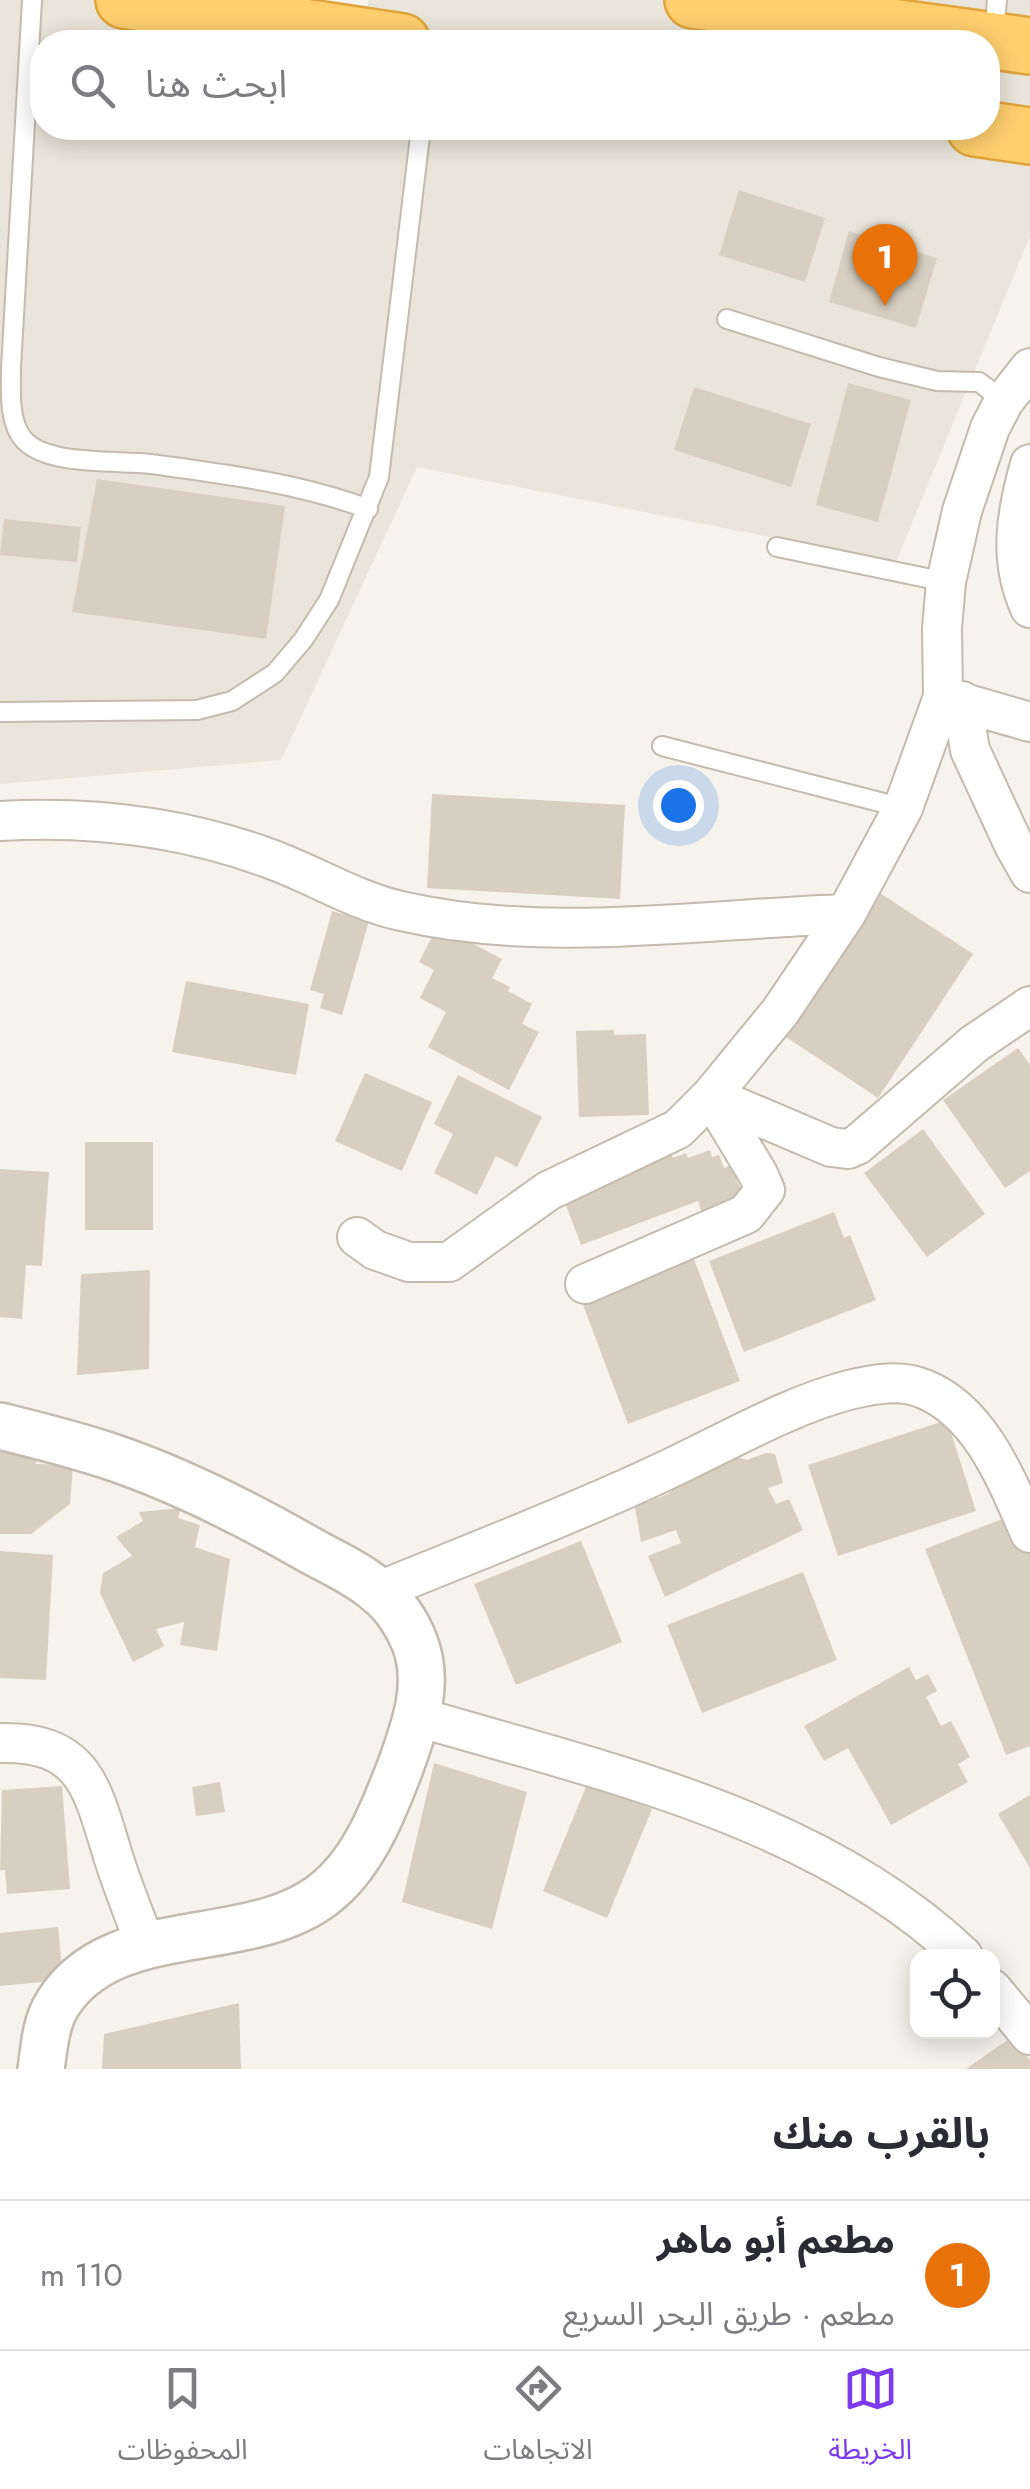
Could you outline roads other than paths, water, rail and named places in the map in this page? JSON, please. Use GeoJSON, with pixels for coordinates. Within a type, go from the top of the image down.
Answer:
{"type":"FeatureCollection","features":[{"type":"Feature","properties":{"kind":"highway"},"geometry":{"type":"LineString","coordinates":[[124,0],[323,30]]}},
{"type":"Feature","properties":{"kind":"highway"},"geometry":{"type":"LineString","coordinates":[[693,0],[868,12],[1007,29]]}},
{"type":"Feature","properties":{"kind":"highway"},"geometry":{"type":"LineString","coordinates":[[1000,132],[1030,136]]}},
{"type":"Feature","properties":{"kind":"street"},"geometry":{"type":"LineString","coordinates":[[1030,368],[1004,401],[990,428],[962,510],[946,582],[942,628],[952,699],[970,750],[1030,873]]}},
{"type":"Feature","properties":{"kind":"street"},"geometry":{"type":"LineString","coordinates":[[1030,464],[1014,554],[1030,608]]}},
{"type":"Feature","properties":{"kind":"street"},"geometry":{"type":"LineString","coordinates":[[952,699],[1030,722]]}},
{"type":"Feature","properties":{"kind":"street"},"geometry":{"type":"LineString","coordinates":[[357,1237],[376,1250],[409,1262],[449,1262],[548,1190],[678,1129],[780,1012],[846,914],[903,808],[952,699]]}},
{"type":"Feature","properties":{"kind":"street"},"geometry":{"type":"LineString","coordinates":[[0,821],[84,821],[150,828],[220,842],[398,911],[456,921],[519,926],[615,926],[846,914]]}},
{"type":"Feature","properties":{"kind":"street"},"geometry":{"type":"LineString","coordinates":[[710,1096],[831,1148],[848,1148],[880,1128],[974,1044],[1030,1006]]}},
{"type":"Feature","properties":{"kind":"street"},"geometry":{"type":"LineString","coordinates":[[585,1284],[746,1214],[760,1199],[765,1190],[758,1174],[710,1096]]}},
{"type":"Feature","properties":{"kind":"street"},"geometry":{"type":"LineString","coordinates":[[379,1591],[611,1496],[792,1412],[846,1390],[887,1383],[922,1388],[945,1399],[968,1422],[994,1456],[1030,1533]]}},
{"type":"Feature","properties":{"kind":"street"},"geometry":{"type":"LineString","coordinates":[[0,1426],[112,1457],[170,1480],[263,1524],[379,1591],[400,1614],[415,1643],[421,1676],[418,1717],[376,1824],[332,1888],[301,1909],[243,1930],[145,1944],[91,1971],[55,2009],[46,2032],[40,2069]]}},
{"type":"Feature","properties":{"kind":"street"},"geometry":{"type":"LineString","coordinates":[[418,1717],[728,1810],[826,1860],[930,1926],[955,1949]]}},
{"type":"Feature","properties":{"kind":"street"},"geometry":{"type":"LineString","coordinates":[[0,1743],[49,1747],[69,1761],[94,1790],[114,1860],[145,1944]]}},
{"type":"Feature","properties":{"kind":"street"},"geometry":{"type":"LineString","coordinates":[[1000,1998],[1030,2034]]}},
{"type":"Feature","properties":{"kind":"lane"},"geometry":{"type":"LineString","coordinates":[[30,30],[32,0]]}},
{"type":"Feature","properties":{"kind":"lane"},"geometry":{"type":"LineString","coordinates":[[30,35],[11,368],[15,423],[24,440],[42,452],[290,486],[368,508]]}},
{"type":"Feature","properties":{"kind":"lane"},"geometry":{"type":"LineString","coordinates":[[0,712],[197,710],[232,701],[275,672],[303,640],[329,600],[379,477],[421,140]]}},
{"type":"Feature","properties":{"kind":"lane"},"geometry":{"type":"LineString","coordinates":[[727,319],[879,368],[938,381],[979,382],[1004,401]]}},
{"type":"Feature","properties":{"kind":"lane"},"geometry":{"type":"LineString","coordinates":[[777,548],[946,582]]}},
{"type":"Feature","properties":{"kind":"lane"},"geometry":{"type":"LineString","coordinates":[[662,746],[903,808]]}},
{"type":"Feature","properties":{"kind":"place","name":"مطعم أبو ماهر"},"geometry":{"type":"Point","coordinates":[885,306]}}]}
